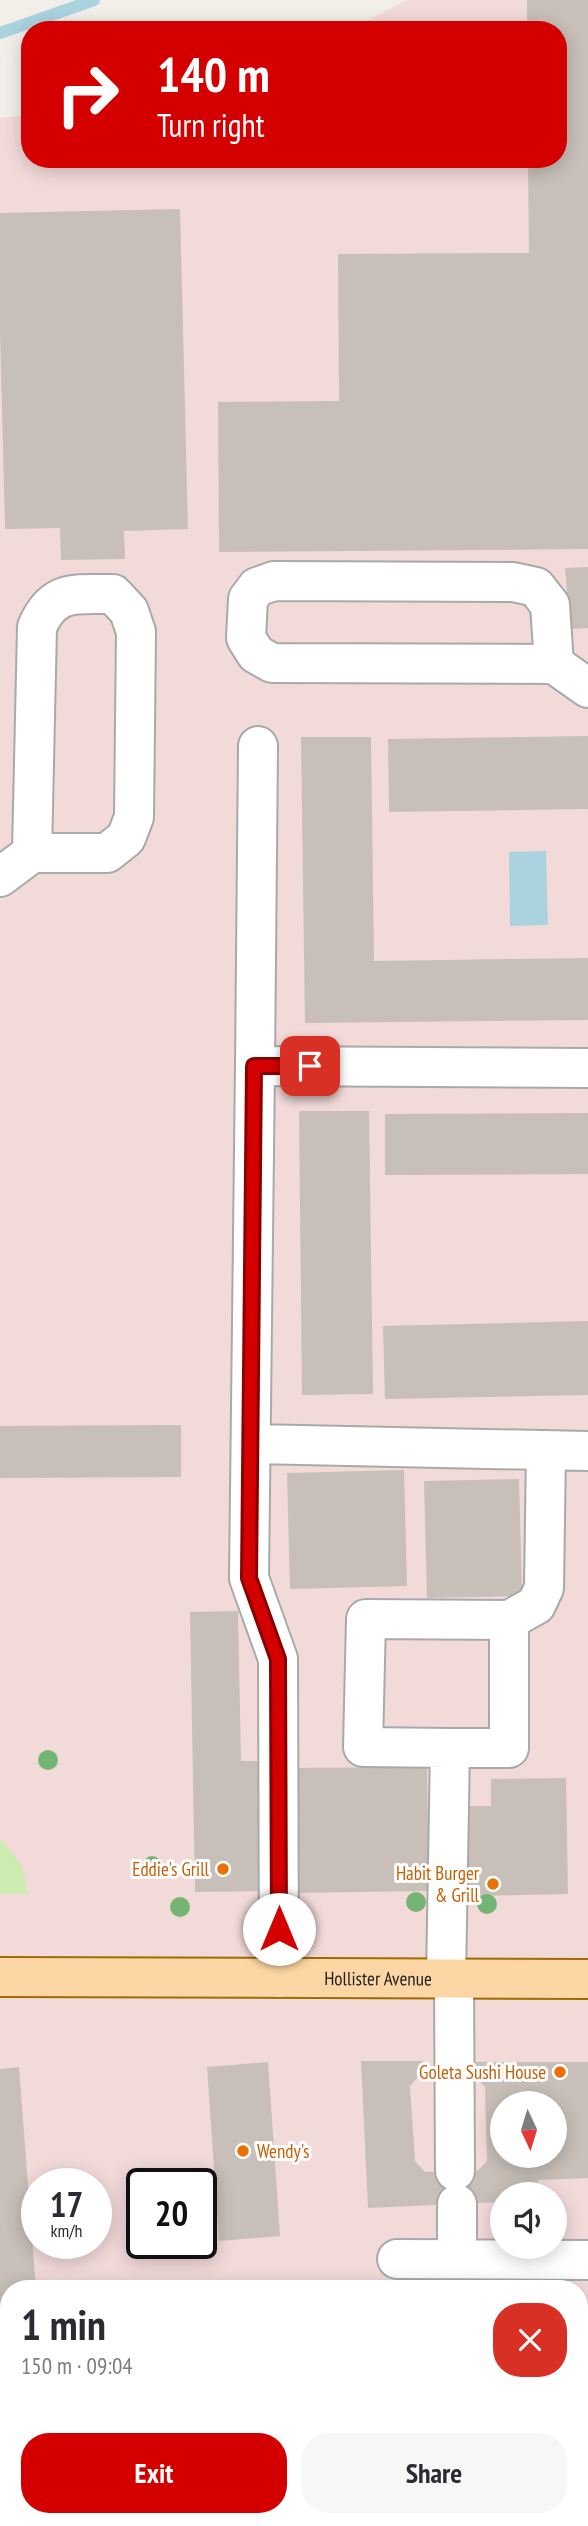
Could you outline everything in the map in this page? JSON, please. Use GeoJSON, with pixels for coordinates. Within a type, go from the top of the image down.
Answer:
{"type":"FeatureCollection","features":[{"type":"Feature","properties":{"kind":"main road","name":"Hollister Avenue"},"geometry":{"type":"LineString","coordinates":[[0,1977],[588,1979]]}},
{"type":"Feature","properties":{"kind":"street"},"geometry":{"type":"LineString","coordinates":[[554,664],[550,605],[536,587],[513,582],[274,581],[257,587],[248,599],[246,638],[257,654],[272,663],[554,664],[588,688]]}},
{"type":"Feature","properties":{"kind":"street"},"geometry":{"type":"LineString","coordinates":[[0,877],[32,853],[107,853],[126,838],[134,817],[136,632],[129,611],[113,594],[65,595],[44,610],[37,627],[32,853]]}},
{"type":"Feature","properties":{"kind":"street"},"geometry":{"type":"LineString","coordinates":[[258,747],[249,1578],[278,1659],[279,1978]]}},
{"type":"Feature","properties":{"kind":"street"},"geometry":{"type":"LineString","coordinates":[[254,1066],[588,1068]]}},
{"type":"Feature","properties":{"kind":"street"},"geometry":{"type":"LineString","coordinates":[[251,1444],[588,1451]]}},
{"type":"Feature","properties":{"kind":"street"},"geometry":{"type":"LineString","coordinates":[[509,1620],[509,1748],[363,1747],[366,1619],[509,1620],[536,1605],[544,1588],[547,1450]]}},
{"type":"Feature","properties":{"kind":"street"},"geometry":{"type":"LineString","coordinates":[[450,1748],[450,1979],[457,2259]]}},
{"type":"Feature","properties":{"kind":"street"},"geometry":{"type":"LineString","coordinates":[[397,2259],[588,2260]]}},
{"type":"Feature","properties":{"kind":"shaded area"},"geometry":{"type":"Polygon","coordinates":[[[407,0],[588,0],[588,2280],[0,2280],[0,118],[21,116],[21,168],[567,168],[567,21],[366,21],[407,0]]]}},
{"type":"Feature","properties":{"kind":"green space"},"geometry":{"type":"Polygon","coordinates":[[[0,1838],[22,1866],[28,1894],[0,1894],[0,1838]]]}},
{"type":"Feature","properties":{"kind":"water"},"geometry":{"type":"Polygon","coordinates":[[[546,851],[548,925],[510,926],[509,852],[546,851]]]}},
{"type":"Feature","properties":{"kind":"building"},"geometry":{"type":"Polygon","coordinates":[[[527,0],[588,0],[588,549],[219,552],[218,402],[339,401],[338,254],[529,253],[528,168],[567,168],[567,21],[527,21],[527,0]]]}},
{"type":"Feature","properties":{"kind":"building"},"geometry":{"type":"Polygon","coordinates":[[[180,209],[188,529],[124,531],[125,559],[61,560],[60,528],[5,529],[0,213],[180,209]]]}},
{"type":"Feature","properties":{"kind":"building"},"geometry":{"type":"Polygon","coordinates":[[[588,567],[588,628],[570,629],[565,568],[588,567]]]}},
{"type":"Feature","properties":{"kind":"building"},"geometry":{"type":"Polygon","coordinates":[[[588,736],[588,809],[389,812],[388,739],[588,736]]]}},
{"type":"Feature","properties":{"kind":"building"},"geometry":{"type":"Polygon","coordinates":[[[301,737],[371,737],[374,961],[588,958],[588,1020],[305,1023],[301,737]]]}},
{"type":"Feature","properties":{"kind":"building"},"geometry":{"type":"Polygon","coordinates":[[[299,1111],[369,1111],[373,1394],[302,1395],[299,1111]]]}},
{"type":"Feature","properties":{"kind":"building"},"geometry":{"type":"Polygon","coordinates":[[[588,1113],[588,1174],[385,1175],[385,1114],[588,1113]]]}},
{"type":"Feature","properties":{"kind":"building"},"geometry":{"type":"Polygon","coordinates":[[[588,1321],[588,1395],[385,1399],[383,1326],[588,1321]]]}},
{"type":"Feature","properties":{"kind":"building"},"geometry":{"type":"Polygon","coordinates":[[[181,1425],[181,1477],[0,1478],[0,1426],[181,1425]]]}},
{"type":"Feature","properties":{"kind":"building"},"geometry":{"type":"Polygon","coordinates":[[[404,1470],[407,1586],[290,1589],[287,1473],[404,1470]]]}},
{"type":"Feature","properties":{"kind":"building"},"geometry":{"type":"Polygon","coordinates":[[[519,1479],[522,1596],[427,1598],[424,1481],[519,1479]]]}},
{"type":"Feature","properties":{"kind":"building"},"geometry":{"type":"Polygon","coordinates":[[[238,1611],[241,1761],[266,1761],[268,1891],[195,1892],[190,1612],[238,1611]]]}},
{"type":"Feature","properties":{"kind":"building"},"geometry":{"type":"Polygon","coordinates":[[[427,1767],[429,1891],[288,1893],[286,1768],[427,1767]]]}},
{"type":"Feature","properties":{"kind":"building"},"geometry":{"type":"Polygon","coordinates":[[[566,1778],[568,1894],[467,1896],[466,1806],[491,1806],[491,1779],[566,1778]]]}},
{"type":"Feature","properties":{"kind":"building"},"geometry":{"type":"Polygon","coordinates":[[[361,2061],[423,2061],[424,2070],[410,2086],[415,2161],[425,2172],[477,2171],[487,2161],[485,2087],[471,2071],[473,2062],[588,2062],[588,2178],[490,2182],[490,2203],[368,2208],[361,2061]]]}},
{"type":"Feature","properties":{"kind":"building"},"geometry":{"type":"Polygon","coordinates":[[[268,2062],[280,2236],[219,2241],[217,2168],[214,2168],[207,2067],[268,2062]]]}},
{"type":"Feature","properties":{"kind":"building"},"geometry":{"type":"Polygon","coordinates":[[[19,2067],[27,2168],[21,2168],[21,2259],[34,2259],[35,2280],[0,2280],[0,2069],[19,2067]]]}},
{"type":"Feature","properties":{"kind":"waterway"},"geometry":{"type":"LineString","coordinates":[[34,21],[94,0]]}},
{"type":"Feature","properties":{"kind":"waterway"},"geometry":{"type":"LineString","coordinates":[[0,33],[21,26]]}},
{"type":"Feature","properties":{"kind":"place","name":"Eddie's Grill"},"geometry":{"type":"Point","coordinates":[223,1869]}},
{"type":"Feature","properties":{"kind":"place","name":"Habit Burger & Grill"},"geometry":{"type":"Point","coordinates":[493,1884]}},
{"type":"Feature","properties":{"kind":"place","name":"Goleta Sushi House"},"geometry":{"type":"Point","coordinates":[560,2072]}},
{"type":"Feature","properties":{"kind":"place","name":"Wendy's"},"geometry":{"type":"Point","coordinates":[243,2151]}},
{"type":"Feature","properties":{"kind":"route"},"geometry":{"type":"LineString","coordinates":[[279,1929],[278,1659],[249,1578],[254,1066],[310,1066]]}}]}
